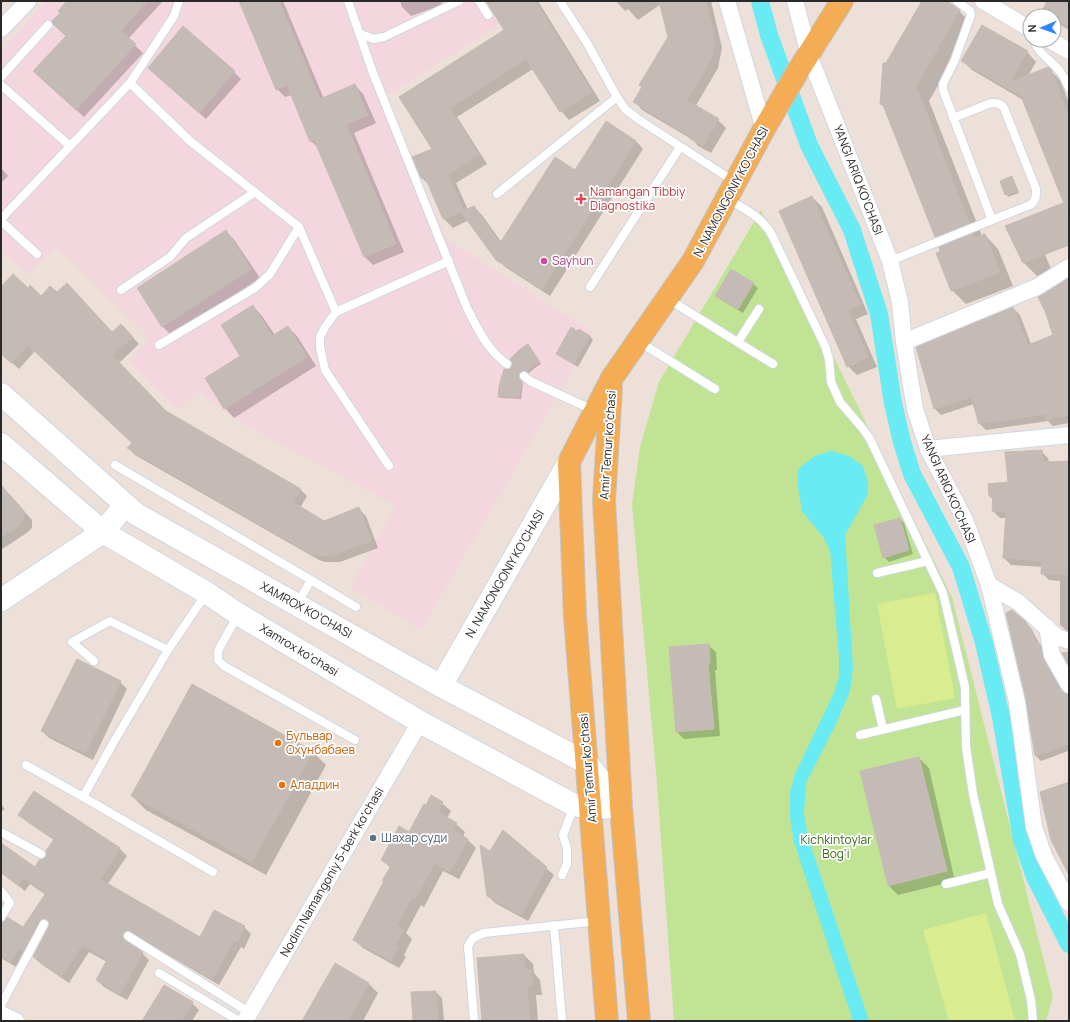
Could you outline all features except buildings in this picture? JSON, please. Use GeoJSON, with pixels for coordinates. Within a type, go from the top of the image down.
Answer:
{"type":"FeatureCollection","features":[{"type":"Feature","properties":{"kind":"main road","name":"N. NAMONGONIY KO'CHASI"},"geometry":{"type":"LineString","coordinates":[[612,378],[693,261],[769,121],[842,1]]}},
{"type":"Feature","properties":{"kind":"main road","name":"Amir Temur koʻchasi"},"geometry":{"type":"LineString","coordinates":[[608,1021],[600,921],[582,807],[587,762],[574,617],[569,462],[612,378]]}},
{"type":"Feature","properties":{"kind":"main road","name":"Amir Temur koʻchasi"},"geometry":{"type":"LineString","coordinates":[[612,378],[604,500],[621,807],[639,1021]]}},
{"type":"Feature","properties":{"kind":"main road","name":"XAMROX KO'CHASI"},"geometry":{"type":"LineString","coordinates":[[1,394],[136,514],[441,686],[587,762],[621,807]]}},
{"type":"Feature","properties":{"kind":"main road","name":"Xamrox koʻchasi"},"geometry":{"type":"LineString","coordinates":[[1,444],[103,532],[420,722],[582,807]]}},
{"type":"Feature","properties":{"kind":"main road","name":"N. NAMONGONIY KO'CHASI"},"geometry":{"type":"LineString","coordinates":[[441,686],[569,462]]}},
{"type":"Feature","properties":{"kind":"main road"},"geometry":{"type":"LineString","coordinates":[[1,600],[103,532],[126,505]]}},
{"type":"Feature","properties":{"kind":"main road"},"geometry":{"type":"LineString","coordinates":[[582,807],[621,807]]}},
{"type":"Feature","properties":{"kind":"street"},"geometry":{"type":"LineString","coordinates":[[1,29],[28,1]]}},
{"type":"Feature","properties":{"kind":"street"},"geometry":{"type":"LineString","coordinates":[[727,1],[769,121]]}},
{"type":"Feature","properties":{"kind":"street","name":"YANGI ARIQ KO‘CHASI"},"geometry":{"type":"LineString","coordinates":[[794,1],[803,63],[890,261],[900,302],[904,342],[915,409],[928,449],[965,520],[989,585],[1017,702],[1034,827],[1044,856],[1069,903]]}},
{"type":"Feature","properties":{"kind":"street"},"geometry":{"type":"LineString","coordinates":[[983,1],[1022,24]]}},
{"type":"Feature","properties":{"kind":"street"},"geometry":{"type":"LineString","coordinates":[[904,342],[1037,287],[1069,267]]}},
{"type":"Feature","properties":{"kind":"street"},"geometry":{"type":"LineString","coordinates":[[928,449],[1069,435]]}},
{"type":"Feature","properties":{"kind":"street"},"geometry":{"type":"LineString","coordinates":[[989,585],[1018,602],[1057,637],[1069,641]]}},
{"type":"Feature","properties":{"kind":"street"},"geometry":{"type":"LineString","coordinates":[[1047,627],[1052,655],[1069,685]]}},
{"type":"Feature","properties":{"kind":"street","name":"Nodim Namangoniy 5-berk koʻchasi"},"geometry":{"type":"LineString","coordinates":[[244,1018],[420,722]]}},
{"type":"Feature","properties":{"kind":"street"},"geometry":{"type":"LineString","coordinates":[[1,1014],[16,1021]]}},
{"type":"Feature","properties":{"kind":"lane"},"geometry":{"type":"LineString","coordinates":[[37,254],[1,220],[130,83],[174,16],[179,1]]}},
{"type":"Feature","properties":{"kind":"lane"},"geometry":{"type":"LineString","coordinates":[[348,1],[373,73],[467,308],[482,338],[501,360],[507,364]]}},
{"type":"Feature","properties":{"kind":"lane"},"geometry":{"type":"LineString","coordinates":[[360,34],[374,39],[384,37],[459,1]]}},
{"type":"Feature","properties":{"kind":"lane"},"geometry":{"type":"LineString","coordinates":[[480,1],[488,15]]}},
{"type":"Feature","properties":{"kind":"lane"},"geometry":{"type":"LineString","coordinates":[[560,1],[587,43],[625,109],[638,120],[680,147],[732,190],[767,226],[825,346],[829,359],[831,382],[840,402],[870,439],[943,593],[965,687],[966,747],[973,794],[998,904],[1020,954],[1031,1000],[1033,1021]]}},
{"type":"Feature","properties":{"kind":"lane"},"geometry":{"type":"LineString","coordinates":[[957,1],[970,11],[971,15],[954,62],[943,84],[944,96],[992,220]]}},
{"type":"Feature","properties":{"kind":"lane"},"geometry":{"type":"LineString","coordinates":[[1,77],[48,25]]}},
{"type":"Feature","properties":{"kind":"lane"},"geometry":{"type":"LineString","coordinates":[[1037,48],[1063,75],[1069,88]]}},
{"type":"Feature","properties":{"kind":"lane"},"geometry":{"type":"LineString","coordinates":[[130,83],[190,141],[298,227],[336,312]]}},
{"type":"Feature","properties":{"kind":"lane"},"geometry":{"type":"LineString","coordinates":[[1,85],[70,146]]}},
{"type":"Feature","properties":{"kind":"lane"},"geometry":{"type":"LineString","coordinates":[[497,194],[617,97]]}},
{"type":"Feature","properties":{"kind":"lane"},"geometry":{"type":"LineString","coordinates":[[890,261],[1030,205],[1034,202],[1036,190],[1004,108],[1001,104],[991,103],[953,118]]}},
{"type":"Feature","properties":{"kind":"lane"},"geometry":{"type":"LineString","coordinates":[[590,287],[680,147]]}},
{"type":"Feature","properties":{"kind":"lane"},"geometry":{"type":"LineString","coordinates":[[121,290],[170,257],[186,238],[255,192]]}},
{"type":"Feature","properties":{"kind":"lane"},"geometry":{"type":"LineString","coordinates":[[159,345],[255,288],[270,274],[298,227]]}},
{"type":"Feature","properties":{"kind":"lane"},"geometry":{"type":"LineString","coordinates":[[388,466],[325,370],[320,347],[320,337],[336,312],[449,261]]}},
{"type":"Feature","properties":{"kind":"lane"},"geometry":{"type":"LineString","coordinates":[[667,298],[773,364]]}},
{"type":"Feature","properties":{"kind":"lane"},"geometry":{"type":"LineString","coordinates":[[738,342],[759,309]]}},
{"type":"Feature","properties":{"kind":"lane"},"geometry":{"type":"LineString","coordinates":[[638,341],[715,389]]}},
{"type":"Feature","properties":{"kind":"lane"},"geometry":{"type":"LineString","coordinates":[[524,376],[530,381],[595,411]]}},
{"type":"Feature","properties":{"kind":"lane"},"geometry":{"type":"LineString","coordinates":[[115,465],[356,607]]}},
{"type":"Feature","properties":{"kind":"lane"},"geometry":{"type":"LineString","coordinates":[[877,573],[928,561]]}},
{"type":"Feature","properties":{"kind":"lane"},"geometry":{"type":"LineString","coordinates":[[297,605],[311,580]]}},
{"type":"Feature","properties":{"kind":"lane"},"geometry":{"type":"LineString","coordinates":[[83,797],[168,650],[207,593]]}},
{"type":"Feature","properties":{"kind":"lane"},"geometry":{"type":"LineString","coordinates":[[238,614],[220,646],[218,660],[224,666],[355,740]]}},
{"type":"Feature","properties":{"kind":"lane"},"geometry":{"type":"LineString","coordinates":[[94,661],[72,642],[110,621],[168,650]]}},
{"type":"Feature","properties":{"kind":"lane"},"geometry":{"type":"LineString","coordinates":[[876,699],[883,730]]}},
{"type":"Feature","properties":{"kind":"lane"},"geometry":{"type":"LineString","coordinates":[[860,735],[965,710]]}},
{"type":"Feature","properties":{"kind":"lane"},"geometry":{"type":"LineString","coordinates":[[26,765],[213,872]]}},
{"type":"Feature","properties":{"kind":"lane"},"geometry":{"type":"LineString","coordinates":[[562,875],[568,864],[567,849],[563,835],[582,807]]}},
{"type":"Feature","properties":{"kind":"lane"},"geometry":{"type":"LineString","coordinates":[[1,832],[41,854]]}},
{"type":"Feature","properties":{"kind":"lane"},"geometry":{"type":"LineString","coordinates":[[946,884],[991,873]]}},
{"type":"Feature","properties":{"kind":"lane"},"geometry":{"type":"LineString","coordinates":[[1,891],[10,903],[1,917]]}},
{"type":"Feature","properties":{"kind":"lane"},"geometry":{"type":"LineString","coordinates":[[474,1021],[468,946],[473,938],[484,933],[600,921]]}},
{"type":"Feature","properties":{"kind":"lane"},"geometry":{"type":"LineString","coordinates":[[1,1005],[44,924]]}},
{"type":"Feature","properties":{"kind":"lane"},"geometry":{"type":"LineString","coordinates":[[554,925],[562,1021]]}},
{"type":"Feature","properties":{"kind":"lane"},"geometry":{"type":"LineString","coordinates":[[128,936],[244,1018]]}},
{"type":"Feature","properties":{"kind":"lane"},"geometry":{"type":"LineString","coordinates":[[159,973],[244,1018]]}},
{"type":"Feature","properties":{"kind":"shaded area"},"geometry":{"type":"Polygon","coordinates":[[[46,1],[537,1],[385,97],[446,239],[594,333],[421,630],[350,587],[396,506],[236,420],[198,391],[177,410],[128,361],[149,338],[56,246],[28,275],[1,251],[1,51],[46,1]]]}},
{"type":"Feature","properties":{"kind":"green space","name":"Kichkintoylar Bog'i"},"geometry":{"type":"Polygon","coordinates":[[[761,210],[952,597],[1053,997],[1046,1021],[674,1021],[657,784],[632,504],[640,447],[659,382],[761,210]]]}},
{"type":"Feature","properties":{"kind":"green space"},"geometry":{"type":"Polygon","coordinates":[[[935,593],[955,698],[897,709],[877,604],[935,593]]]}},
{"type":"Feature","properties":{"kind":"green space"},"geometry":{"type":"Polygon","coordinates":[[[986,913],[1015,1021],[949,1021],[923,930],[986,913]]]}},
{"type":"Feature","properties":{"kind":"water"},"geometry":{"type":"Polygon","coordinates":[[[831,451],[849,456],[863,466],[868,482],[867,496],[845,535],[853,668],[850,691],[836,724],[806,783],[804,814],[808,837],[869,1021],[853,1021],[794,842],[790,818],[790,792],[795,774],[834,693],[839,677],[839,658],[830,551],[824,538],[802,511],[797,480],[799,468],[815,456],[831,451]]]}},
{"type":"Feature","properties":{"kind":"waterway"},"geometry":{"type":"LineString","coordinates":[[760,1],[769,35],[809,145],[852,230],[879,314],[893,403],[902,442],[912,474],[961,567],[984,643],[1001,717],[1022,840],[1035,877],[1069,944]]}},
{"type":"Feature","properties":{"kind":"place","name":"Namangan Tibbiy Diagnostika"},"geometry":{"type":"Point","coordinates":[581,199]}},
{"type":"Feature","properties":{"kind":"place","name":"Sayhun"},"geometry":{"type":"Point","coordinates":[544,261]}},
{"type":"Feature","properties":{"kind":"place","name":"Бульвар Охунбабаев"},"geometry":{"type":"Point","coordinates":[278,743]}},
{"type":"Feature","properties":{"kind":"place","name":"Аладдин"},"geometry":{"type":"Point","coordinates":[282,785]}},
{"type":"Feature","properties":{"kind":"place","name":"Шахар суди"},"geometry":{"type":"Point","coordinates":[373,838]}}]}
